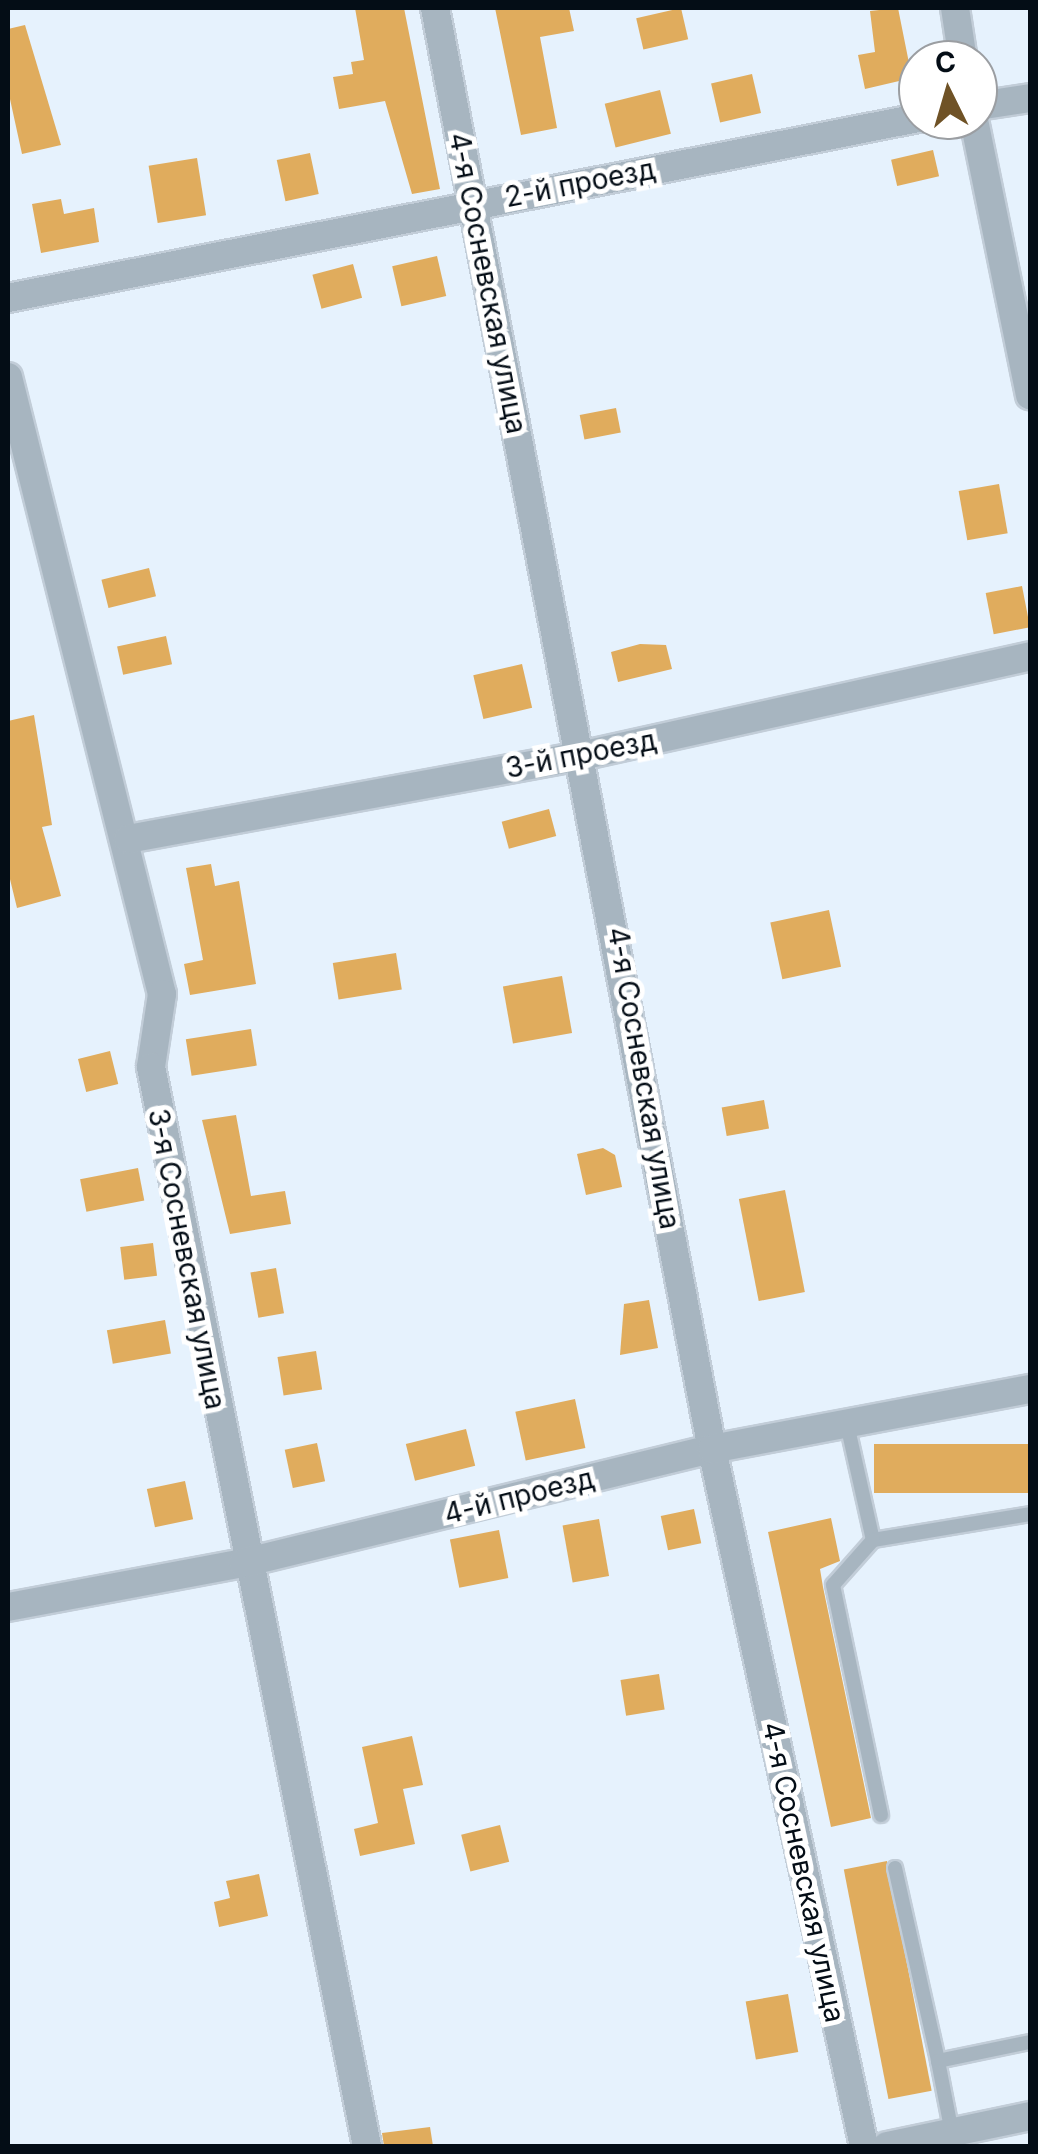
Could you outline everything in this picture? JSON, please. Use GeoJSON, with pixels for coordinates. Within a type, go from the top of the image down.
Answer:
{"type":"FeatureCollection","features":[{"type":"Feature","properties":{"kind":"street","name":"4-я Сосневская улица"},"geometry":{"type":"LineString","coordinates":[[435,8],[470,204],[585,755],[712,1450],[864,2146]]}},
{"type":"Feature","properties":{"kind":"street"},"geometry":{"type":"LineString","coordinates":[[955,8],[961,40]]}},
{"type":"Feature","properties":{"kind":"street"},"geometry":{"type":"LineString","coordinates":[[998,103],[1030,98]]}},
{"type":"Feature","properties":{"kind":"street","name":"2-й проезд"},"geometry":{"type":"LineString","coordinates":[[8,298],[898,122]]}},
{"type":"Feature","properties":{"kind":"street"},"geometry":{"type":"LineString","coordinates":[[978,140],[1030,395]]}},
{"type":"Feature","properties":{"kind":"street","name":"3-я Сосневская улица"},"geometry":{"type":"LineString","coordinates":[[8,377],[128,839],[162,994],[151,1067],[243,1563],[367,2146]]}},
{"type":"Feature","properties":{"kind":"street","name":"3-й проезд"},"geometry":{"type":"LineString","coordinates":[[128,839],[585,755],[1030,656]]}},
{"type":"Feature","properties":{"kind":"street","name":"4-й проезд"},"geometry":{"type":"LineString","coordinates":[[8,1607],[243,1563],[712,1450],[1030,1389]]}},
{"type":"Feature","properties":{"kind":"street"},"geometry":{"type":"LineString","coordinates":[[888,2146],[1030,2116]]}},
{"type":"Feature","properties":{"kind":"lane"},"geometry":{"type":"LineString","coordinates":[[847,1424],[873,1540]]}},
{"type":"Feature","properties":{"kind":"lane"},"geometry":{"type":"LineString","coordinates":[[881,1815],[833,1585],[873,1540],[1030,1514]]}},
{"type":"Feature","properties":{"kind":"lane"},"geometry":{"type":"LineString","coordinates":[[895,1868],[952,2133]]}},
{"type":"Feature","properties":{"kind":"lane"},"geometry":{"type":"LineString","coordinates":[[938,2061],[1030,2042]]}},
{"type":"Feature","properties":{"kind":"building"},"geometry":{"type":"Polygon","coordinates":[[[355,8],[404,8],[440,189],[412,194],[385,101],[339,109],[333,77],[353,74],[351,62],[364,60],[355,8]]]}},
{"type":"Feature","properties":{"kind":"building"},"geometry":{"type":"Polygon","coordinates":[[[495,8],[569,8],[574,31],[540,37],[557,128],[521,135],[495,8]]]}},
{"type":"Feature","properties":{"kind":"building"},"geometry":{"type":"Polygon","coordinates":[[[681,8],[688,39],[643,50],[636,18],[681,8]]]}},
{"type":"Feature","properties":{"kind":"building"},"geometry":{"type":"Polygon","coordinates":[[[898,8],[904,40],[898,40],[898,81],[865,89],[858,55],[875,52],[870,11],[898,8]]]}},
{"type":"Feature","properties":{"kind":"building"},"geometry":{"type":"Polygon","coordinates":[[[25,25],[61,145],[22,154],[8,90],[8,29],[25,25]]]}},
{"type":"Feature","properties":{"kind":"building"},"geometry":{"type":"Polygon","coordinates":[[[752,74],[761,113],[720,122],[711,83],[752,74]]]}},
{"type":"Feature","properties":{"kind":"building"},"geometry":{"type":"Polygon","coordinates":[[[660,90],[671,134],[616,147],[605,104],[660,90]]]}},
{"type":"Feature","properties":{"kind":"building"},"geometry":{"type":"Polygon","coordinates":[[[933,150],[939,176],[897,186],[891,160],[933,150]]]}},
{"type":"Feature","properties":{"kind":"building"},"geometry":{"type":"Polygon","coordinates":[[[310,153],[319,194],[285,201],[277,160],[310,153]]]}},
{"type":"Feature","properties":{"kind":"building"},"geometry":{"type":"Polygon","coordinates":[[[197,158],[206,215],[158,223],[149,166],[197,158]]]}},
{"type":"Feature","properties":{"kind":"building"},"geometry":{"type":"Polygon","coordinates":[[[61,199],[64,214],[94,208],[99,242],[41,253],[32,204],[61,199]]]}},
{"type":"Feature","properties":{"kind":"building"},"geometry":{"type":"Polygon","coordinates":[[[437,256],[446,296],[401,306],[392,266],[437,256]]]}},
{"type":"Feature","properties":{"kind":"building"},"geometry":{"type":"Polygon","coordinates":[[[353,264],[362,298],[321,309],[312,275],[353,264]]]}},
{"type":"Feature","properties":{"kind":"building"},"geometry":{"type":"Polygon","coordinates":[[[616,408],[621,433],[584,440],[580,415],[616,408]]]}},
{"type":"Feature","properties":{"kind":"building"},"geometry":{"type":"Polygon","coordinates":[[[999,484],[1008,533],[967,540],[959,491],[999,484]]]}},
{"type":"Feature","properties":{"kind":"building"},"geometry":{"type":"Polygon","coordinates":[[[149,568],[156,596],[108,608],[101,580],[149,568]]]}},
{"type":"Feature","properties":{"kind":"building"},"geometry":{"type":"Polygon","coordinates":[[[1022,586],[1030,627],[994,634],[986,593],[1022,586]]]}},
{"type":"Feature","properties":{"kind":"building"},"geometry":{"type":"Polygon","coordinates":[[[166,636],[172,664],[123,675],[117,646],[166,636]]]}},
{"type":"Feature","properties":{"kind":"building"},"geometry":{"type":"Polygon","coordinates":[[[640,644],[666,645],[672,669],[618,682],[611,652],[640,644]]]}},
{"type":"Feature","properties":{"kind":"building"},"geometry":{"type":"Polygon","coordinates":[[[522,664],[532,708],[483,719],[473,675],[522,664]]]}},
{"type":"Feature","properties":{"kind":"building"},"geometry":{"type":"Polygon","coordinates":[[[34,715],[52,825],[42,827],[61,896],[17,908],[8,871],[8,721],[34,715]]]}},
{"type":"Feature","properties":{"kind":"building"},"geometry":{"type":"Polygon","coordinates":[[[549,809],[556,836],[509,849],[502,822],[549,809]]]}},
{"type":"Feature","properties":{"kind":"building"},"geometry":{"type":"Polygon","coordinates":[[[211,864],[215,886],[239,881],[256,984],[190,995],[184,964],[203,960],[186,868],[211,864]]]}},
{"type":"Feature","properties":{"kind":"building"},"geometry":{"type":"Polygon","coordinates":[[[829,910],[841,967],[782,979],[770,922],[829,910]]]}},
{"type":"Feature","properties":{"kind":"building"},"geometry":{"type":"Polygon","coordinates":[[[396,953],[402,990],[339,1000],[333,963],[396,953]]]}},
{"type":"Feature","properties":{"kind":"building"},"geometry":{"type":"Polygon","coordinates":[[[562,976],[572,1033],[513,1044],[503,986],[562,976]]]}},
{"type":"Feature","properties":{"kind":"building"},"geometry":{"type":"Polygon","coordinates":[[[251,1029],[257,1066],[192,1076],[186,1039],[251,1029]]]}},
{"type":"Feature","properties":{"kind":"building"},"geometry":{"type":"Polygon","coordinates":[[[110,1051],[118,1084],[86,1092],[78,1059],[110,1051]]]}},
{"type":"Feature","properties":{"kind":"building"},"geometry":{"type":"Polygon","coordinates":[[[764,1100],[769,1129],[727,1136],[722,1107],[764,1100]]]}},
{"type":"Feature","properties":{"kind":"building"},"geometry":{"type":"Polygon","coordinates":[[[236,1115],[251,1196],[285,1191],[291,1224],[230,1234],[202,1120],[236,1115]]]}},
{"type":"Feature","properties":{"kind":"building"},"geometry":{"type":"Polygon","coordinates":[[[603,1148],[615,1155],[622,1187],[586,1195],[577,1154],[603,1148]]]}},
{"type":"Feature","properties":{"kind":"building"},"geometry":{"type":"Polygon","coordinates":[[[138,1168],[144,1200],[86,1212],[80,1179],[138,1168]]]}},
{"type":"Feature","properties":{"kind":"building"},"geometry":{"type":"Polygon","coordinates":[[[785,1190],[805,1292],[759,1301],[739,1199],[785,1190]]]}},
{"type":"Feature","properties":{"kind":"building"},"geometry":{"type":"Polygon","coordinates":[[[153,1243],[157,1276],[124,1280],[120,1247],[153,1243]]]}},
{"type":"Feature","properties":{"kind":"building"},"geometry":{"type":"Polygon","coordinates":[[[276,1268],[284,1313],[258,1318],[250,1273],[276,1268]]]}},
{"type":"Feature","properties":{"kind":"building"},"geometry":{"type":"Polygon","coordinates":[[[649,1300],[658,1348],[620,1355],[624,1304],[649,1300]]]}},
{"type":"Feature","properties":{"kind":"building"},"geometry":{"type":"Polygon","coordinates":[[[165,1320],[171,1353],[113,1364],[107,1330],[165,1320]]]}},
{"type":"Feature","properties":{"kind":"building"},"geometry":{"type":"Polygon","coordinates":[[[316,1351],[322,1390],[284,1396],[277,1357],[316,1351]]]}},
{"type":"Feature","properties":{"kind":"building"},"geometry":{"type":"Polygon","coordinates":[[[575,1399],[585,1448],[526,1461],[515,1412],[575,1399]]]}},
{"type":"Feature","properties":{"kind":"building"},"geometry":{"type":"Polygon","coordinates":[[[466,1429],[475,1466],[415,1481],[406,1444],[466,1429]]]}},
{"type":"Feature","properties":{"kind":"building"},"geometry":{"type":"Polygon","coordinates":[[[317,1443],[325,1481],[293,1488],[285,1450],[317,1443]]]}},
{"type":"Feature","properties":{"kind":"building"},"geometry":{"type":"Polygon","coordinates":[[[874,1444],[1030,1444],[1030,1493],[874,1493],[874,1444]]]}},
{"type":"Feature","properties":{"kind":"building"},"geometry":{"type":"Polygon","coordinates":[[[185,1481],[193,1519],[155,1527],[147,1489],[185,1481]]]}},
{"type":"Feature","properties":{"kind":"building"},"geometry":{"type":"Polygon","coordinates":[[[694,1509],[701,1543],[668,1550],[661,1516],[694,1509]]]}},
{"type":"Feature","properties":{"kind":"building"},"geometry":{"type":"Polygon","coordinates":[[[831,1518],[840,1561],[820,1569],[871,1818],[831,1827],[768,1532],[831,1518]]]}},
{"type":"Feature","properties":{"kind":"building"},"geometry":{"type":"Polygon","coordinates":[[[599,1519],[609,1576],[573,1583],[563,1525],[599,1519]]]}},
{"type":"Feature","properties":{"kind":"building"},"geometry":{"type":"Polygon","coordinates":[[[499,1530],[508,1578],[459,1588],[450,1540],[499,1530]]]}},
{"type":"Feature","properties":{"kind":"building"},"geometry":{"type":"Polygon","coordinates":[[[659,1674],[665,1710],[626,1716],[620,1680],[659,1674]]]}},
{"type":"Feature","properties":{"kind":"building"},"geometry":{"type":"Polygon","coordinates":[[[412,1736],[423,1785],[403,1789],[415,1844],[360,1856],[354,1829],[378,1823],[362,1747],[412,1736]]]}},
{"type":"Feature","properties":{"kind":"building"},"geometry":{"type":"Polygon","coordinates":[[[500,1825],[509,1862],[470,1872],[461,1835],[500,1825]]]}},
{"type":"Feature","properties":{"kind":"building"},"geometry":{"type":"Polygon","coordinates":[[[887,1861],[932,2091],[888,2099],[844,1869],[887,1861]]]}},
{"type":"Feature","properties":{"kind":"building"},"geometry":{"type":"Polygon","coordinates":[[[259,1874],[268,1916],[219,1927],[214,1902],[230,1898],[226,1881],[259,1874]]]}},
{"type":"Feature","properties":{"kind":"building"},"geometry":{"type":"Polygon","coordinates":[[[788,1994],[798,2052],[756,2060],[746,2001],[788,1994]]]}},
{"type":"Feature","properties":{"kind":"building"},"geometry":{"type":"Polygon","coordinates":[[[430,2127],[433,2146],[384,2146],[382,2133],[430,2127]]]}}]}
